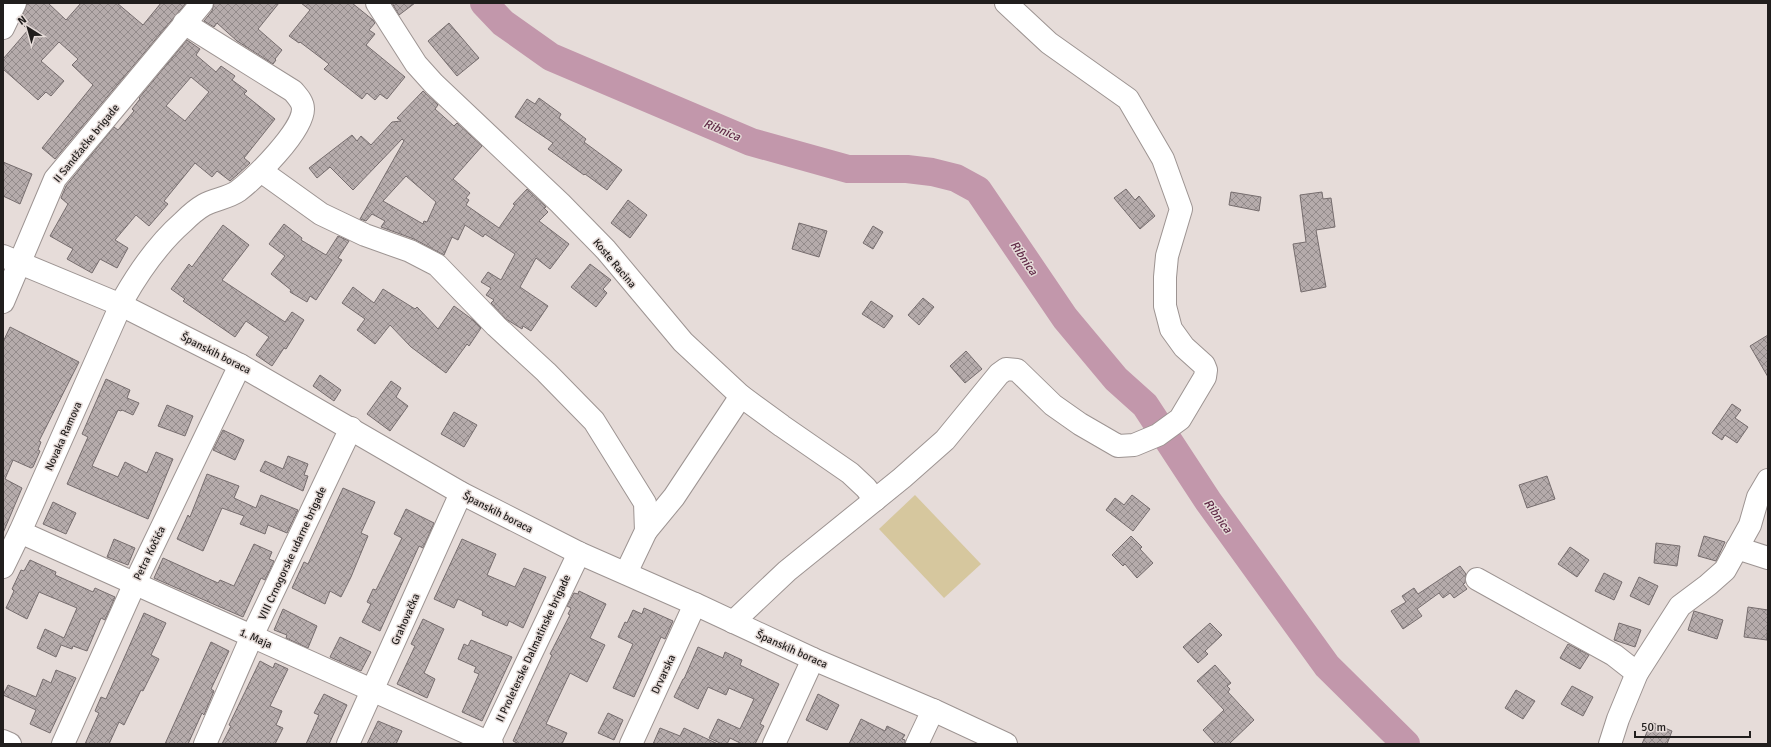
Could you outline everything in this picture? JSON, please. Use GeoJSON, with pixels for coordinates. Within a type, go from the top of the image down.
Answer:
{"type":"FeatureCollection","features":[{"type":"Feature","properties":{"kind":"street"},"geometry":{"type":"LineString","coordinates":[[3,28],[15,3]]}},
{"type":"Feature","properties":{"kind":"street","name":"II Sandžačke brigade"},"geometry":{"type":"LineString","coordinates":[[3,302],[11,260],[55,179],[202,3]]}},
{"type":"Feature","properties":{"kind":"street","name":"Koste Racina"},"geometry":{"type":"LineString","coordinates":[[377,3],[416,64],[434,84],[560,203],[606,250],[683,342],[741,396],[850,473],[866,488],[874,500]]}},
{"type":"Feature","properties":{"kind":"street"},"geometry":{"type":"LineString","coordinates":[[733,622],[787,571],[902,478],[945,440],[999,374],[1006,369],[1017,370],[1053,405],[1080,424],[1118,446],[1134,445],[1158,435],[1180,418],[1205,377],[1206,370],[1204,365],[1184,347],[1171,329],[1165,306],[1167,256],[1181,209],[1163,159],[1128,99],[1049,43],[1006,3]]}},
{"type":"Feature","properties":{"kind":"street","name":"Novaka Ramova"},"geometry":{"type":"LineString","coordinates":[[3,567],[121,305],[145,265],[182,222],[205,204],[237,191],[261,171],[277,154],[298,125],[303,115],[303,107],[300,99],[293,91],[184,23]]}},
{"type":"Feature","properties":{"kind":"street"},"geometry":{"type":"LineString","coordinates":[[261,171],[321,214],[365,235],[410,252],[437,265],[496,326],[546,372],[594,421],[645,503],[646,531]]}},
{"type":"Feature","properties":{"kind":"street","name":"Španskih boraca"},"geometry":{"type":"LineString","coordinates":[[11,260],[121,305],[240,365],[462,493],[579,553],[695,604],[813,659],[933,710],[1006,744]]}},
{"type":"Feature","properties":{"kind":"street","name":"Petra Kočića"},"geometry":{"type":"LineString","coordinates":[[63,744],[135,584],[240,365]]}},
{"type":"Feature","properties":{"kind":"street"},"geometry":{"type":"LineString","coordinates":[[626,573],[646,531],[674,498],[741,396]]}},
{"type":"Feature","properties":{"kind":"street","name":"VIII Crnogorske udarne brigade"},"geometry":{"type":"LineString","coordinates":[[205,744],[252,636],[350,428]]}},
{"type":"Feature","properties":{"kind":"street"},"geometry":{"type":"LineString","coordinates":[[1610,744],[1618,719],[1637,673],[1678,608],[1721,575],[1750,525],[1758,497],[1768,480]]}},
{"type":"Feature","properties":{"kind":"street","name":"Grahovačka"},"geometry":{"type":"LineString","coordinates":[[348,744],[462,493]]}},
{"type":"Feature","properties":{"kind":"street","name":"1. Maja"},"geometry":{"type":"LineString","coordinates":[[20,532],[489,744]]}},
{"type":"Feature","properties":{"kind":"street"},"geometry":{"type":"LineString","coordinates":[[1737,548],[1768,558]]}},
{"type":"Feature","properties":{"kind":"street","name":"II Proleterske Dalmatinske brigade"},"geometry":{"type":"LineString","coordinates":[[489,744],[579,553]]}},
{"type":"Feature","properties":{"kind":"street"},"geometry":{"type":"LineString","coordinates":[[1477,579],[1614,655],[1637,673]]}},
{"type":"Feature","properties":{"kind":"street","name":"Drvarska"},"geometry":{"type":"LineString","coordinates":[[631,744],[695,604]]}},
{"type":"Feature","properties":{"kind":"street"},"geometry":{"type":"LineString","coordinates":[[774,744],[813,659]]}},
{"type":"Feature","properties":{"kind":"street"},"geometry":{"type":"LineString","coordinates":[[918,744],[933,710]]}},
{"type":"Feature","properties":{"kind":"street"},"geometry":{"type":"LineString","coordinates":[[3,741],[10,744]]}},
{"type":"Feature","properties":{"kind":"shaded area"},"geometry":{"type":"Polygon","coordinates":[[[915,495],[981,564],[944,598],[879,529],[915,495]]]}},
{"type":"Feature","properties":{"kind":"building"},"geometry":{"type":"Polygon","coordinates":[[[27,3],[48,3],[66,20],[81,3],[117,3],[143,25],[161,3],[186,3],[55,159],[42,148],[93,85],[72,65],[78,59],[59,42],[41,61],[64,81],[51,96],[46,92],[38,100],[3,69],[3,59],[28,30],[20,22],[27,3]]]}},
{"type":"Feature","properties":{"kind":"building"},"geometry":{"type":"Polygon","coordinates":[[[214,3],[279,3],[258,29],[282,50],[273,64],[237,41],[217,23],[214,27],[204,21],[212,11],[214,3]]]}},
{"type":"Feature","properties":{"kind":"building"},"geometry":{"type":"Polygon","coordinates":[[[301,3],[352,3],[373,20],[375,23],[369,30],[375,34],[366,45],[405,77],[387,99],[380,94],[375,100],[367,93],[362,99],[324,69],[329,64],[300,42],[299,43],[289,36],[310,10],[301,3]]]}},
{"type":"Feature","properties":{"kind":"building"},"geometry":{"type":"Polygon","coordinates":[[[392,3],[415,3],[399,15],[392,3]]]}},
{"type":"Feature","properties":{"kind":"building"},"geometry":{"type":"Polygon","coordinates":[[[449,23],[479,58],[457,76],[428,41],[449,23]]]}},
{"type":"Feature","properties":{"kind":"building"},"geometry":{"type":"Polygon","coordinates":[[[187,40],[200,49],[196,55],[216,72],[221,66],[235,76],[232,80],[247,91],[244,94],[275,119],[244,158],[250,163],[230,181],[217,171],[212,177],[195,163],[164,201],[168,204],[149,226],[136,215],[115,240],[128,248],[117,268],[100,259],[92,273],[67,259],[73,249],[50,236],[68,204],[61,198],[66,186],[114,127],[118,130],[134,111],[132,109],[140,99],[139,98],[187,40]],[[191,77],[166,106],[185,121],[209,92],[191,77]]]}},
{"type":"Feature","properties":{"kind":"building"},"geometry":{"type":"Polygon","coordinates":[[[423,91],[438,105],[435,109],[454,126],[457,123],[482,146],[453,179],[470,193],[466,198],[469,200],[466,205],[499,228],[515,205],[513,204],[527,189],[546,207],[544,208],[548,212],[539,221],[569,244],[550,269],[536,258],[520,287],[548,306],[531,331],[523,326],[522,329],[506,319],[491,303],[494,300],[486,295],[491,288],[481,282],[488,272],[501,280],[515,254],[485,234],[483,237],[465,225],[458,240],[452,237],[444,255],[414,239],[381,227],[385,221],[372,214],[366,221],[360,219],[404,141],[402,139],[353,190],[330,167],[317,178],[309,168],[352,135],[357,141],[361,136],[371,145],[392,122],[401,121],[397,118],[423,91]],[[406,176],[383,201],[423,224],[424,221],[427,222],[436,202],[406,176]]]}},
{"type":"Feature","properties":{"kind":"building"},"geometry":{"type":"Polygon","coordinates":[[[539,98],[561,114],[559,118],[586,139],[584,142],[622,170],[607,190],[548,149],[553,143],[515,117],[527,99],[535,104],[539,98]]]}},
{"type":"Feature","properties":{"kind":"building"},"geometry":{"type":"Polygon","coordinates":[[[3,162],[32,174],[20,204],[3,196],[3,162]]]}},
{"type":"Feature","properties":{"kind":"building"},"geometry":{"type":"Polygon","coordinates":[[[1126,189],[1135,200],[1139,196],[1155,216],[1140,229],[1114,198],[1126,189]]]}},
{"type":"Feature","properties":{"kind":"building"},"geometry":{"type":"Polygon","coordinates":[[[1231,192],[1261,197],[1259,211],[1229,205],[1231,192]]]}},
{"type":"Feature","properties":{"kind":"building"},"geometry":{"type":"Polygon","coordinates":[[[1322,192],[1323,199],[1331,198],[1335,227],[1316,230],[1326,287],[1301,292],[1293,244],[1306,242],[1300,195],[1322,192]]]}},
{"type":"Feature","properties":{"kind":"building"},"geometry":{"type":"Polygon","coordinates":[[[628,200],[647,215],[630,238],[611,223],[628,200]]]}},
{"type":"Feature","properties":{"kind":"building"},"geometry":{"type":"Polygon","coordinates":[[[799,223],[827,231],[819,257],[792,249],[799,223]]]}},
{"type":"Feature","properties":{"kind":"building"},"geometry":{"type":"Polygon","coordinates":[[[284,224],[302,238],[301,240],[326,255],[338,236],[349,241],[338,258],[342,260],[316,300],[310,296],[307,302],[290,292],[291,290],[271,274],[285,256],[269,244],[284,224]]]}},
{"type":"Feature","properties":{"kind":"building"},"geometry":{"type":"Polygon","coordinates":[[[223,225],[249,245],[222,280],[285,322],[292,312],[304,320],[286,349],[284,348],[272,366],[256,355],[269,337],[246,321],[235,337],[183,301],[185,299],[171,289],[189,264],[192,267],[223,225]]]}},
{"type":"Feature","properties":{"kind":"building"},"geometry":{"type":"Polygon","coordinates":[[[873,226],[883,232],[873,249],[863,243],[873,226]]]}},
{"type":"Feature","properties":{"kind":"building"},"geometry":{"type":"Polygon","coordinates":[[[590,264],[611,280],[603,289],[607,293],[596,307],[571,287],[590,264]]]}},
{"type":"Feature","properties":{"kind":"building"},"geometry":{"type":"Polygon","coordinates":[[[353,287],[374,303],[383,289],[415,309],[417,307],[438,329],[454,306],[481,328],[469,346],[467,344],[446,373],[411,347],[390,325],[375,344],[357,330],[365,319],[342,303],[353,287]]]}},
{"type":"Feature","properties":{"kind":"building"},"geometry":{"type":"Polygon","coordinates":[[[923,298],[934,307],[919,325],[908,315],[923,298]]]}},
{"type":"Feature","properties":{"kind":"building"},"geometry":{"type":"Polygon","coordinates":[[[871,301],[893,316],[884,328],[862,314],[871,301]]]}},
{"type":"Feature","properties":{"kind":"building"},"geometry":{"type":"Polygon","coordinates":[[[10,327],[79,362],[39,441],[41,442],[38,450],[40,451],[33,467],[31,468],[13,460],[5,479],[22,488],[3,533],[3,342],[10,327]]]}},
{"type":"Feature","properties":{"kind":"building"},"geometry":{"type":"Polygon","coordinates":[[[1768,335],[1768,377],[1750,346],[1768,335]]]}},
{"type":"Feature","properties":{"kind":"building"},"geometry":{"type":"Polygon","coordinates":[[[966,351],[982,369],[965,383],[950,366],[966,351]]]}},
{"type":"Feature","properties":{"kind":"building"},"geometry":{"type":"Polygon","coordinates":[[[320,375],[341,390],[334,401],[313,386],[320,375]]]}},
{"type":"Feature","properties":{"kind":"building"},"geometry":{"type":"Polygon","coordinates":[[[106,379],[130,390],[127,398],[139,403],[133,415],[122,410],[118,410],[92,466],[118,477],[125,462],[147,473],[156,452],[173,459],[148,519],[67,484],[88,437],[82,434],[106,379]]]}},
{"type":"Feature","properties":{"kind":"building"},"geometry":{"type":"Polygon","coordinates":[[[391,381],[401,388],[396,397],[408,406],[390,431],[367,414],[391,381]]]}},
{"type":"Feature","properties":{"kind":"building"},"geometry":{"type":"Polygon","coordinates":[[[1732,404],[1741,410],[1735,418],[1748,427],[1737,443],[1725,435],[1722,440],[1712,433],[1732,404]]]}},
{"type":"Feature","properties":{"kind":"building"},"geometry":{"type":"Polygon","coordinates":[[[167,405],[193,416],[185,436],[158,426],[167,405]]]}},
{"type":"Feature","properties":{"kind":"building"},"geometry":{"type":"Polygon","coordinates":[[[454,412],[477,425],[464,447],[441,434],[454,412]]]}},
{"type":"Feature","properties":{"kind":"building"},"geometry":{"type":"Polygon","coordinates":[[[223,430],[244,440],[235,460],[213,450],[223,430]]]}},
{"type":"Feature","properties":{"kind":"building"},"geometry":{"type":"Polygon","coordinates":[[[288,456],[308,464],[304,475],[308,476],[303,491],[260,471],[265,461],[283,469],[288,456]]]}},
{"type":"Feature","properties":{"kind":"building"},"geometry":{"type":"Polygon","coordinates":[[[207,474],[239,486],[234,498],[256,508],[261,495],[298,510],[287,533],[268,525],[265,534],[240,524],[244,516],[222,508],[203,551],[177,539],[188,515],[190,517],[207,474]]]}},
{"type":"Feature","properties":{"kind":"building"},"geometry":{"type":"Polygon","coordinates":[[[1547,476],[1555,499],[1527,508],[1519,485],[1547,476]]]}},
{"type":"Feature","properties":{"kind":"building"},"geometry":{"type":"Polygon","coordinates":[[[343,488],[375,502],[361,533],[368,536],[351,577],[341,597],[330,591],[325,604],[292,588],[304,562],[308,564],[343,488]]]}},
{"type":"Feature","properties":{"kind":"building"},"geometry":{"type":"Polygon","coordinates":[[[1132,495],[1150,509],[1133,531],[1106,510],[1115,498],[1124,505],[1132,495]]]}},
{"type":"Feature","properties":{"kind":"building"},"geometry":{"type":"Polygon","coordinates":[[[53,502],[76,513],[66,534],[43,524],[53,502]]]}},
{"type":"Feature","properties":{"kind":"building"},"geometry":{"type":"Polygon","coordinates":[[[406,509],[434,523],[423,548],[419,546],[380,631],[362,622],[371,604],[367,602],[373,589],[376,590],[402,538],[394,534],[406,509]]]}},
{"type":"Feature","properties":{"kind":"building"},"geometry":{"type":"Polygon","coordinates":[[[1131,536],[1142,547],[1140,549],[1153,563],[1137,578],[1125,564],[1123,566],[1112,555],[1131,536]]]}},
{"type":"Feature","properties":{"kind":"building"},"geometry":{"type":"Polygon","coordinates":[[[1704,536],[1725,542],[1716,561],[1698,556],[1704,536]]]}},
{"type":"Feature","properties":{"kind":"building"},"geometry":{"type":"Polygon","coordinates":[[[114,539],[135,548],[128,565],[107,557],[114,539]]]}},
{"type":"Feature","properties":{"kind":"building"},"geometry":{"type":"Polygon","coordinates":[[[462,539],[496,554],[487,575],[515,587],[524,568],[546,577],[523,628],[509,621],[507,626],[482,615],[483,611],[458,599],[454,608],[434,599],[462,539]]]}},
{"type":"Feature","properties":{"kind":"building"},"geometry":{"type":"Polygon","coordinates":[[[1656,543],[1680,546],[1677,566],[1654,563],[1656,543]]]}},
{"type":"Feature","properties":{"kind":"building"},"geometry":{"type":"Polygon","coordinates":[[[254,544],[272,552],[269,559],[274,561],[265,580],[261,578],[243,617],[154,578],[163,558],[218,583],[220,580],[234,586],[254,544]]]}},
{"type":"Feature","properties":{"kind":"building"},"geometry":{"type":"Polygon","coordinates":[[[1570,547],[1589,560],[1577,577],[1558,564],[1570,547]]]}},
{"type":"Feature","properties":{"kind":"building"},"geometry":{"type":"Polygon","coordinates":[[[30,560],[56,572],[55,575],[93,592],[95,588],[115,597],[105,620],[101,618],[87,651],[73,646],[72,649],[61,645],[56,657],[37,648],[45,629],[64,638],[77,608],[39,592],[27,619],[6,608],[14,591],[12,589],[21,570],[24,571],[30,560]]]}},
{"type":"Feature","properties":{"kind":"building"},"geometry":{"type":"Polygon","coordinates":[[[1460,566],[1466,574],[1465,583],[1463,584],[1467,589],[1454,598],[1450,593],[1443,598],[1439,593],[1417,609],[1422,616],[1403,629],[1391,611],[1406,602],[1402,596],[1414,588],[1418,594],[1460,566]]]}},
{"type":"Feature","properties":{"kind":"building"},"geometry":{"type":"Polygon","coordinates":[[[1604,573],[1622,582],[1614,600],[1595,591],[1604,573]]]}},
{"type":"Feature","properties":{"kind":"building"},"geometry":{"type":"Polygon","coordinates":[[[1639,577],[1658,586],[1649,605],[1630,596],[1639,577]]]}},
{"type":"Feature","properties":{"kind":"building"},"geometry":{"type":"Polygon","coordinates":[[[579,591],[606,604],[590,638],[605,645],[587,682],[570,673],[546,724],[567,733],[562,744],[519,744],[513,741],[552,655],[550,654],[570,615],[568,614],[571,608],[567,606],[574,593],[578,594],[579,591]]]}},
{"type":"Feature","properties":{"kind":"building"},"geometry":{"type":"Polygon","coordinates":[[[1748,607],[1768,610],[1767,640],[1744,637],[1748,607]]]}},
{"type":"Feature","properties":{"kind":"building"},"geometry":{"type":"Polygon","coordinates":[[[644,608],[673,621],[665,639],[661,637],[634,697],[613,688],[633,644],[618,637],[633,610],[642,614],[644,608]]]}},
{"type":"Feature","properties":{"kind":"building"},"geometry":{"type":"Polygon","coordinates":[[[283,609],[317,626],[308,648],[286,638],[287,635],[274,630],[283,609]]]}},
{"type":"Feature","properties":{"kind":"building"},"geometry":{"type":"Polygon","coordinates":[[[1694,611],[1723,620],[1717,639],[1688,630],[1694,611]]]}},
{"type":"Feature","properties":{"kind":"building"},"geometry":{"type":"Polygon","coordinates":[[[144,613],[166,623],[151,655],[159,659],[143,691],[141,690],[124,725],[119,722],[109,744],[85,744],[99,713],[95,711],[101,697],[106,699],[144,613]]]}},
{"type":"Feature","properties":{"kind":"building"},"geometry":{"type":"Polygon","coordinates":[[[423,619],[444,629],[424,673],[435,679],[427,698],[397,684],[415,646],[411,644],[423,619]]]}},
{"type":"Feature","properties":{"kind":"building"},"geometry":{"type":"Polygon","coordinates":[[[1210,623],[1222,635],[1205,651],[1208,654],[1198,663],[1183,647],[1210,623]]]}},
{"type":"Feature","properties":{"kind":"building"},"geometry":{"type":"Polygon","coordinates":[[[1619,623],[1641,630],[1635,647],[1614,640],[1619,623]]]}},
{"type":"Feature","properties":{"kind":"building"},"geometry":{"type":"Polygon","coordinates":[[[340,637],[371,652],[361,671],[330,657],[340,637]]]}},
{"type":"Feature","properties":{"kind":"building"},"geometry":{"type":"Polygon","coordinates":[[[471,640],[512,657],[482,721],[462,712],[479,674],[474,672],[476,667],[458,659],[464,644],[468,646],[471,640]]]}},
{"type":"Feature","properties":{"kind":"building"},"geometry":{"type":"Polygon","coordinates":[[[211,642],[229,651],[211,689],[214,691],[204,715],[202,713],[188,744],[165,744],[211,642]]]}},
{"type":"Feature","properties":{"kind":"building"},"geometry":{"type":"Polygon","coordinates":[[[1568,644],[1589,655],[1580,669],[1560,658],[1568,644]]]}},
{"type":"Feature","properties":{"kind":"building"},"geometry":{"type":"Polygon","coordinates":[[[698,647],[723,658],[725,652],[742,660],[740,665],[779,684],[760,724],[764,726],[755,744],[742,744],[730,738],[727,744],[722,744],[709,738],[718,719],[740,729],[754,699],[729,688],[726,695],[708,687],[698,709],[674,697],[684,679],[698,647]]]}},
{"type":"Feature","properties":{"kind":"building"},"geometry":{"type":"Polygon","coordinates":[[[260,661],[273,668],[275,663],[288,669],[270,706],[282,711],[276,725],[283,728],[275,744],[222,744],[231,726],[229,725],[260,661]]]}},
{"type":"Feature","properties":{"kind":"building"},"geometry":{"type":"Polygon","coordinates":[[[1215,665],[1231,683],[1227,686],[1230,689],[1228,692],[1254,720],[1229,744],[1216,744],[1203,730],[1224,710],[1197,681],[1215,665]]]}},
{"type":"Feature","properties":{"kind":"building"},"geometry":{"type":"Polygon","coordinates":[[[56,670],[76,678],[50,733],[30,724],[36,710],[3,695],[8,685],[36,697],[43,679],[51,683],[56,670]]]}},
{"type":"Feature","properties":{"kind":"building"},"geometry":{"type":"Polygon","coordinates":[[[1572,686],[1593,697],[1583,716],[1561,704],[1572,686]]]}},
{"type":"Feature","properties":{"kind":"building"},"geometry":{"type":"Polygon","coordinates":[[[1516,690],[1535,701],[1523,719],[1505,708],[1516,690]]]}},
{"type":"Feature","properties":{"kind":"building"},"geometry":{"type":"Polygon","coordinates":[[[324,694],[347,705],[329,744],[306,744],[319,715],[314,713],[324,694]]]}},
{"type":"Feature","properties":{"kind":"building"},"geometry":{"type":"Polygon","coordinates":[[[818,694],[839,705],[827,730],[806,720],[818,694]]]}},
{"type":"Feature","properties":{"kind":"building"},"geometry":{"type":"Polygon","coordinates":[[[608,713],[623,720],[614,740],[598,733],[608,713]]]}},
{"type":"Feature","properties":{"kind":"building"},"geometry":{"type":"Polygon","coordinates":[[[861,719],[885,731],[887,726],[905,735],[902,739],[905,740],[905,744],[849,744],[861,719]]]}},
{"type":"Feature","properties":{"kind":"building"},"geometry":{"type":"Polygon","coordinates":[[[378,721],[402,731],[396,744],[367,744],[378,721]]]}},
{"type":"Feature","properties":{"kind":"building"},"geometry":{"type":"Polygon","coordinates":[[[1651,722],[1672,731],[1667,744],[1642,744],[1651,722]]]}},
{"type":"Feature","properties":{"kind":"building"},"geometry":{"type":"Polygon","coordinates":[[[660,728],[680,736],[684,728],[718,744],[653,744],[660,728]]]}},
{"type":"Feature","properties":{"kind":"waterway","name":"Ribnica"},"geometry":{"type":"LineString","coordinates":[[484,3],[503,23],[551,57],[751,142],[848,169],[907,169],[932,172],[956,178],[978,190],[1065,318],[1116,379],[1145,405],[1208,501],[1327,666],[1406,744]]}}]}
